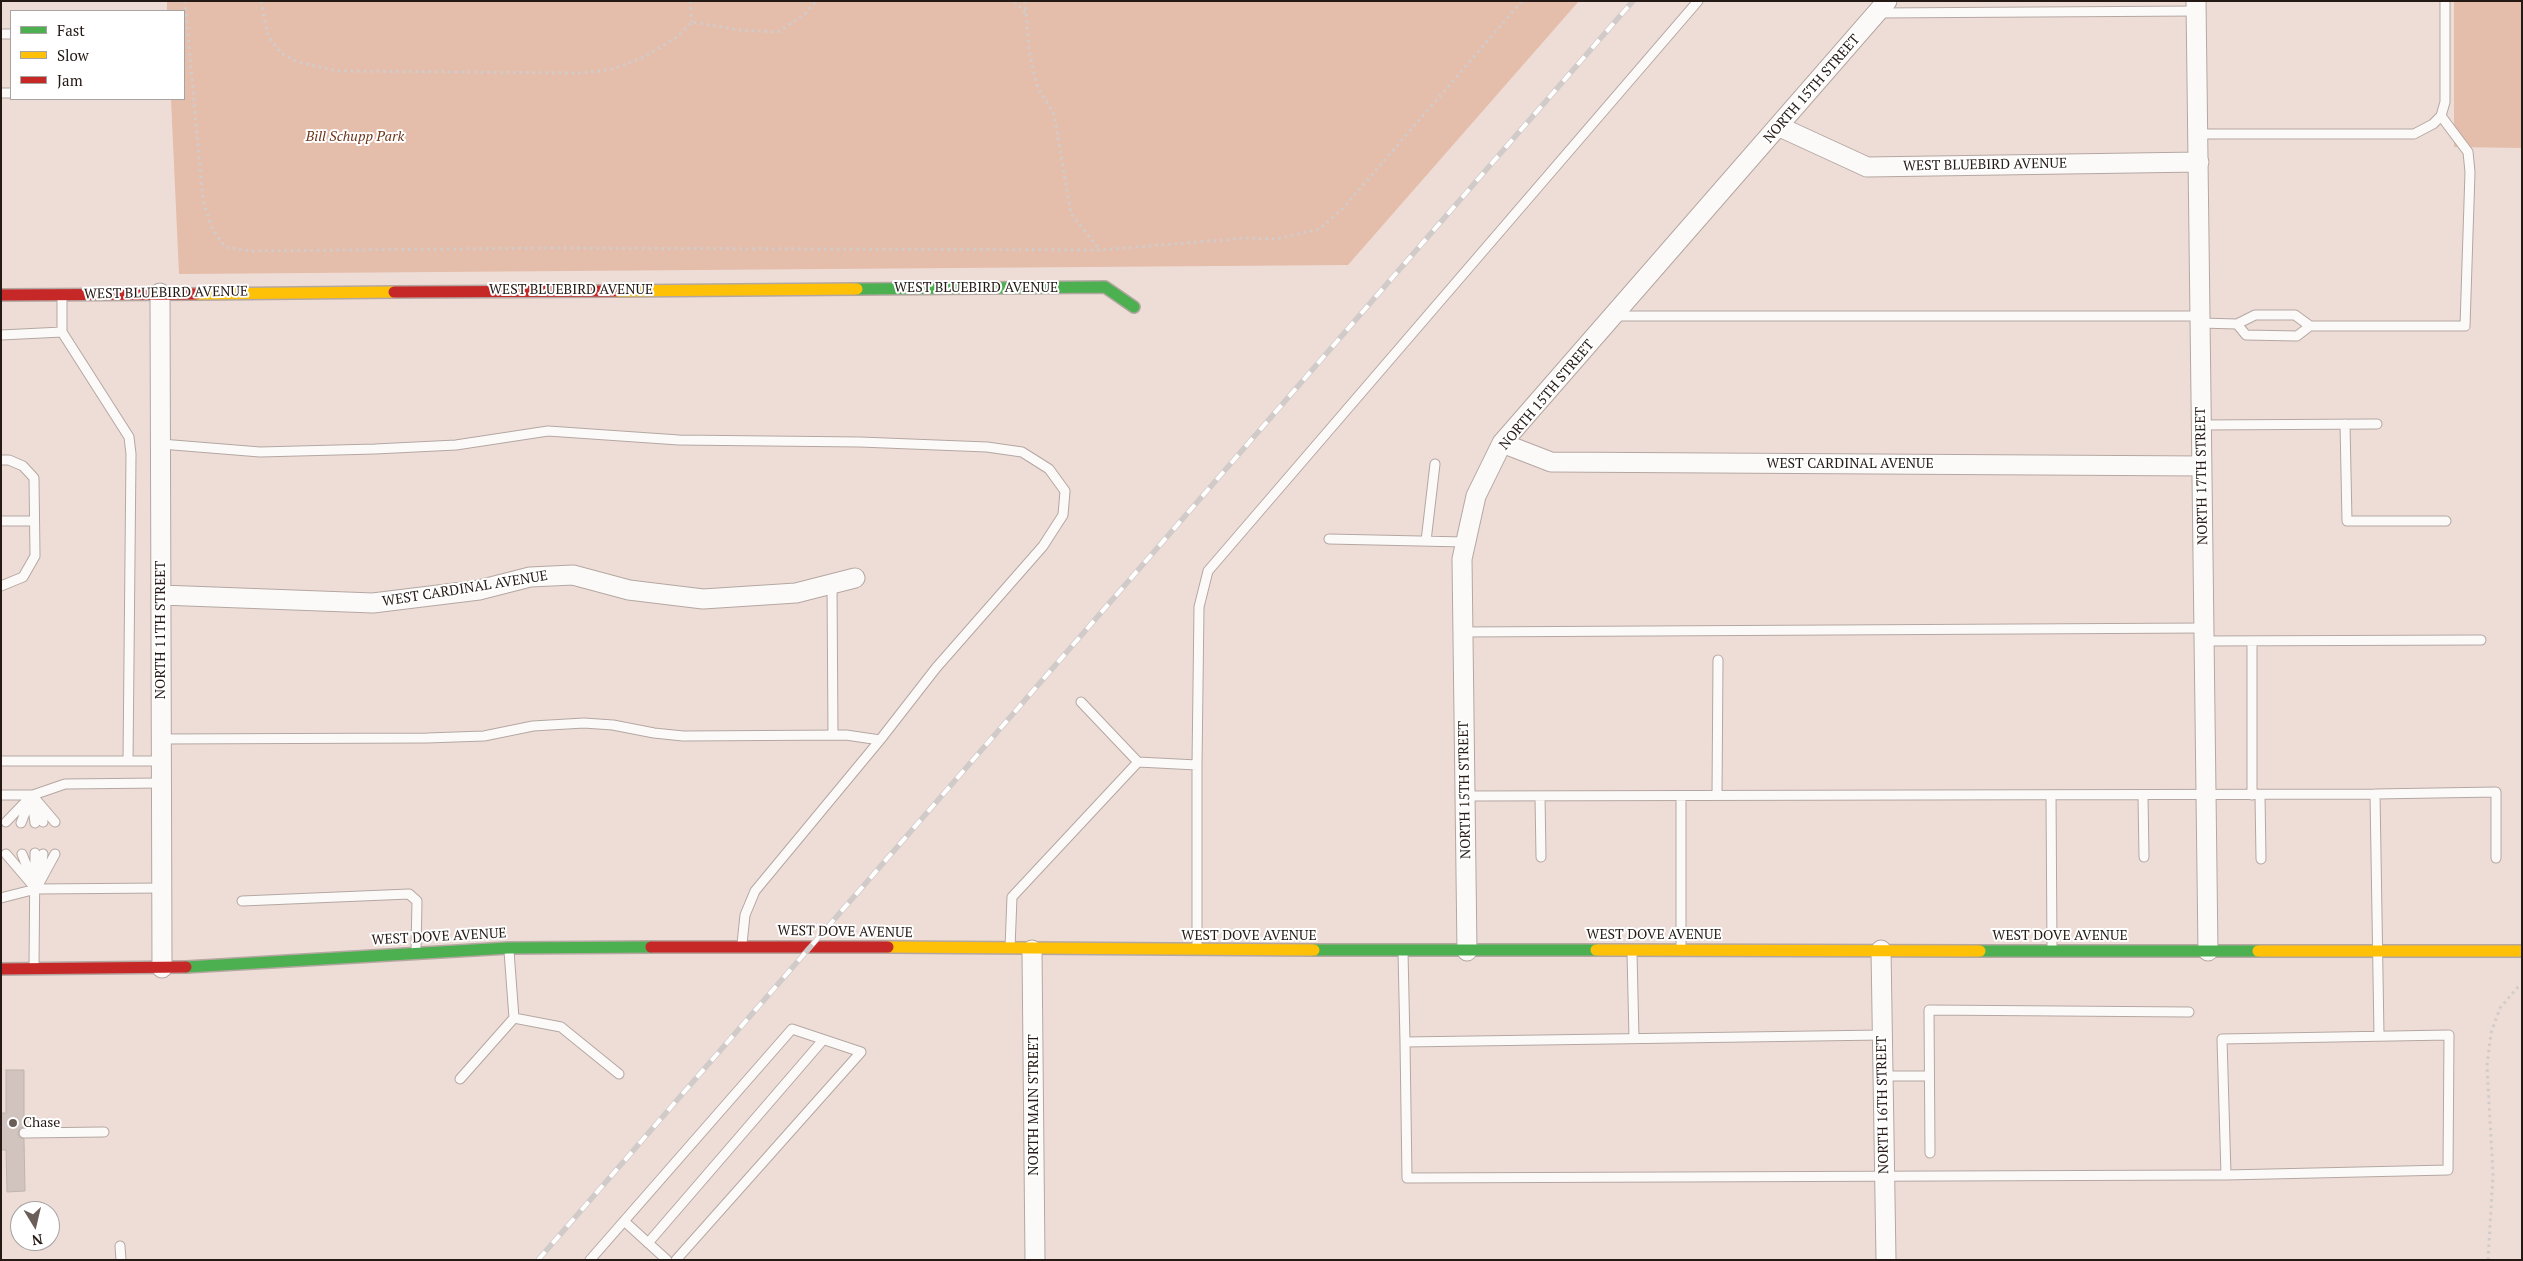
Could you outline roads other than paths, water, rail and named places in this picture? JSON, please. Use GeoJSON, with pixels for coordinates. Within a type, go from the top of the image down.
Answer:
{"type":"FeatureCollection","features":[{"type":"Feature","properties":{"kind":"main road","name":"WEST BLUEBIRD AVENUE"},"geometry":{"type":"LineString","coordinates":[[1,295],[1104,288],[1134,307]]}},
{"type":"Feature","properties":{"kind":"main road","name":"WEST DOVE AVENUE"},"geometry":{"type":"LineString","coordinates":[[1,969],[162,968],[508,948],[742,946],[1197,951],[2522,950]]}},
{"type":"Feature","properties":{"kind":"street","name":"NORTH 17TH STREET"},"geometry":{"type":"LineString","coordinates":[[2196,6],[2208,951]]}},
{"type":"Feature","properties":{"kind":"street","name":"NORTH 15TH STREET"},"geometry":{"type":"LineString","coordinates":[[1467,951],[1462,559],[1476,496],[1502,443],[1780,127],[1882,7]]}},
{"type":"Feature","properties":{"kind":"street","name":"WEST BLUEBIRD AVENUE"},"geometry":{"type":"LineString","coordinates":[[1780,127],[1867,167],[2199,162]]}},
{"type":"Feature","properties":{"kind":"street","name":"NORTH 11TH STREET"},"geometry":{"type":"LineString","coordinates":[[160,293],[162,968]]}},
{"type":"Feature","properties":{"kind":"street","name":"WEST CARDINAL AVENUE"},"geometry":{"type":"LineString","coordinates":[[1502,443],[1551,462],[2201,466]]}},
{"type":"Feature","properties":{"kind":"street","name":"WEST CARDINAL AVENUE"},"geometry":{"type":"LineString","coordinates":[[161,596],[373,604],[479,590],[530,577],[573,575],[629,590],[703,600],[796,593],[855,578]]}},
{"type":"Feature","properties":{"kind":"street","name":"NORTH MAIN STREET"},"geometry":{"type":"LineString","coordinates":[[1032,950],[1035,1260]]}},
{"type":"Feature","properties":{"kind":"street","name":"NORTH 16TH STREET"},"geometry":{"type":"LineString","coordinates":[[1881,950],[1886,1260]]}},
{"type":"Feature","properties":{"kind":"lane"},"geometry":{"type":"LineString","coordinates":[[1197,951],[1199,607],[1208,571],[1698,1]]}},
{"type":"Feature","properties":{"kind":"lane"},"geometry":{"type":"LineString","coordinates":[[2198,134],[2414,134],[2433,124],[2441,116],[2445,102],[2445,1]]}},
{"type":"Feature","properties":{"kind":"lane"},"geometry":{"type":"LineString","coordinates":[[1882,7],[2196,6]]}},
{"type":"Feature","properties":{"kind":"lane"},"geometry":{"type":"LineString","coordinates":[[1614,316],[2200,320],[2237,324],[2254,314],[2295,315],[2310,326],[2465,326],[2470,172],[2468,152],[2441,116]]}},
{"type":"Feature","properties":{"kind":"lane"},"geometry":{"type":"LineString","coordinates":[[62,294],[62,332],[128,437],[131,454],[128,761]]}},
{"type":"Feature","properties":{"kind":"lane"},"geometry":{"type":"LineString","coordinates":[[2237,324],[2246,335],[2297,336],[2310,326]]}},
{"type":"Feature","properties":{"kind":"lane"},"geometry":{"type":"LineString","coordinates":[[1,335],[62,332]]}},
{"type":"Feature","properties":{"kind":"lane"},"geometry":{"type":"LineString","coordinates":[[2345,424],[2347,521],[2446,521]]}},
{"type":"Feature","properties":{"kind":"lane"},"geometry":{"type":"LineString","coordinates":[[2201,425],[2377,424]]}},
{"type":"Feature","properties":{"kind":"lane"},"geometry":{"type":"LineString","coordinates":[[161,444],[260,452],[375,449],[456,445],[548,431],[679,440],[860,442],[987,447],[1022,452],[1050,469],[1066,491],[1063,515],[1043,546],[936,668],[880,740],[755,891],[745,915],[742,946]]}},
{"type":"Feature","properties":{"kind":"lane"},"geometry":{"type":"LineString","coordinates":[[1,460],[9,460],[23,466],[34,478],[35,556],[23,578],[1,586]]}},
{"type":"Feature","properties":{"kind":"lane"},"geometry":{"type":"LineString","coordinates":[[1426,541],[1435,464]]}},
{"type":"Feature","properties":{"kind":"lane"},"geometry":{"type":"LineString","coordinates":[[1,521],[34,521]]}},
{"type":"Feature","properties":{"kind":"lane"},"geometry":{"type":"LineString","coordinates":[[1329,539],[1465,542]]}},
{"type":"Feature","properties":{"kind":"lane"},"geometry":{"type":"LineString","coordinates":[[832,584],[832,735]]}},
{"type":"Feature","properties":{"kind":"lane"},"geometry":{"type":"LineString","coordinates":[[1463,632],[2204,635],[2252,641],[2481,640]]}},
{"type":"Feature","properties":{"kind":"lane"},"geometry":{"type":"LineString","coordinates":[[2252,641],[2256,795],[2261,859]]}},
{"type":"Feature","properties":{"kind":"lane"},"geometry":{"type":"LineString","coordinates":[[1717,796],[1718,660]]}},
{"type":"Feature","properties":{"kind":"lane"},"geometry":{"type":"LineString","coordinates":[[1081,702],[1138,762],[1197,766]]}},
{"type":"Feature","properties":{"kind":"lane"},"geometry":{"type":"LineString","coordinates":[[162,739],[484,736],[533,726],[584,723],[613,725],[683,736],[832,735],[863,736],[880,740]]}},
{"type":"Feature","properties":{"kind":"lane"},"geometry":{"type":"LineString","coordinates":[[1,761],[162,761]]}},
{"type":"Feature","properties":{"kind":"lane"},"geometry":{"type":"LineString","coordinates":[[1010,950],[1012,897],[1138,762]]}},
{"type":"Feature","properties":{"kind":"lane"},"geometry":{"type":"LineString","coordinates":[[1,795],[32,795],[65,784],[162,783]]}},
{"type":"Feature","properties":{"kind":"lane"},"geometry":{"type":"LineString","coordinates":[[1465,796],[2143,796],[2496,792],[2496,858]]}},
{"type":"Feature","properties":{"kind":"lane"},"geometry":{"type":"LineString","coordinates":[[2376,794],[2379,1035]]}},
{"type":"Feature","properties":{"kind":"lane"},"geometry":{"type":"LineString","coordinates":[[31,822],[32,795]]}},
{"type":"Feature","properties":{"kind":"lane"},"geometry":{"type":"LineString","coordinates":[[31,822],[32,795]]}},
{"type":"Feature","properties":{"kind":"lane"},"geometry":{"type":"LineString","coordinates":[[31,822],[32,795]]}},
{"type":"Feature","properties":{"kind":"lane"},"geometry":{"type":"LineString","coordinates":[[2051,795],[2052,951]]}},
{"type":"Feature","properties":{"kind":"lane"},"geometry":{"type":"LineString","coordinates":[[1540,796],[1541,857]]}},
{"type":"Feature","properties":{"kind":"lane"},"geometry":{"type":"LineString","coordinates":[[1680,950],[1681,796]]}},
{"type":"Feature","properties":{"kind":"lane"},"geometry":{"type":"LineString","coordinates":[[2143,796],[2144,858]]}},
{"type":"Feature","properties":{"kind":"lane"},"geometry":{"type":"LineString","coordinates":[[32,854],[36,889]]}},
{"type":"Feature","properties":{"kind":"lane"},"geometry":{"type":"LineString","coordinates":[[32,854],[36,889]]}},
{"type":"Feature","properties":{"kind":"lane"},"geometry":{"type":"LineString","coordinates":[[32,854],[36,889]]}},
{"type":"Feature","properties":{"kind":"lane"},"geometry":{"type":"LineString","coordinates":[[32,854],[36,889],[34,969]]}},
{"type":"Feature","properties":{"kind":"lane"},"geometry":{"type":"LineString","coordinates":[[1,898],[36,889],[162,888]]}},
{"type":"Feature","properties":{"kind":"lane"},"geometry":{"type":"LineString","coordinates":[[242,901],[409,894],[417,901],[416,953]]}},
{"type":"Feature","properties":{"kind":"lane"},"geometry":{"type":"LineString","coordinates":[[460,1079],[514,1018],[508,948]]}},
{"type":"Feature","properties":{"kind":"lane"},"geometry":{"type":"LineString","coordinates":[[1632,950],[1634,1038]]}},
{"type":"Feature","properties":{"kind":"lane"},"geometry":{"type":"LineString","coordinates":[[1403,951],[1407,1178],[2226,1175],[2448,1170],[2449,1035],[2222,1039],[2226,1175]]}},
{"type":"Feature","properties":{"kind":"lane"},"geometry":{"type":"LineString","coordinates":[[1930,1153],[1929,1010],[2189,1012]]}},
{"type":"Feature","properties":{"kind":"lane"},"geometry":{"type":"LineString","coordinates":[[514,1018],[561,1027],[619,1074]]}},
{"type":"Feature","properties":{"kind":"lane"},"geometry":{"type":"LineString","coordinates":[[590,1260],[792,1029],[861,1052],[676,1260]]}},
{"type":"Feature","properties":{"kind":"lane"},"geometry":{"type":"LineString","coordinates":[[1405,1042],[1882,1035]]}},
{"type":"Feature","properties":{"kind":"lane"},"geometry":{"type":"LineString","coordinates":[[648,1243],[823,1040]]}},
{"type":"Feature","properties":{"kind":"lane"},"geometry":{"type":"LineString","coordinates":[[1882,1076],[1929,1076]]}},
{"type":"Feature","properties":{"kind":"lane"},"geometry":{"type":"LineString","coordinates":[[24,1132],[104,1132]]}},
{"type":"Feature","properties":{"kind":"lane"},"geometry":{"type":"LineString","coordinates":[[624,1222],[667,1260]]}},
{"type":"Feature","properties":{"kind":"lane"},"geometry":{"type":"LineString","coordinates":[[120,1246],[121,1260]]}},
{"type":"Feature","properties":{"kind":"railway"},"geometry":{"type":"LineString","coordinates":[[538,1260],[1633,1]]}},
{"type":"Feature","properties":{"kind":"place","name":"Chase"},"geometry":{"type":"Point","coordinates":[13,1123]}},
{"type":"Feature","properties":{"kind":"park label","name":"Bill Schupp Park"},"geometry":{"type":"Point","coordinates":[355,137]}}]}
